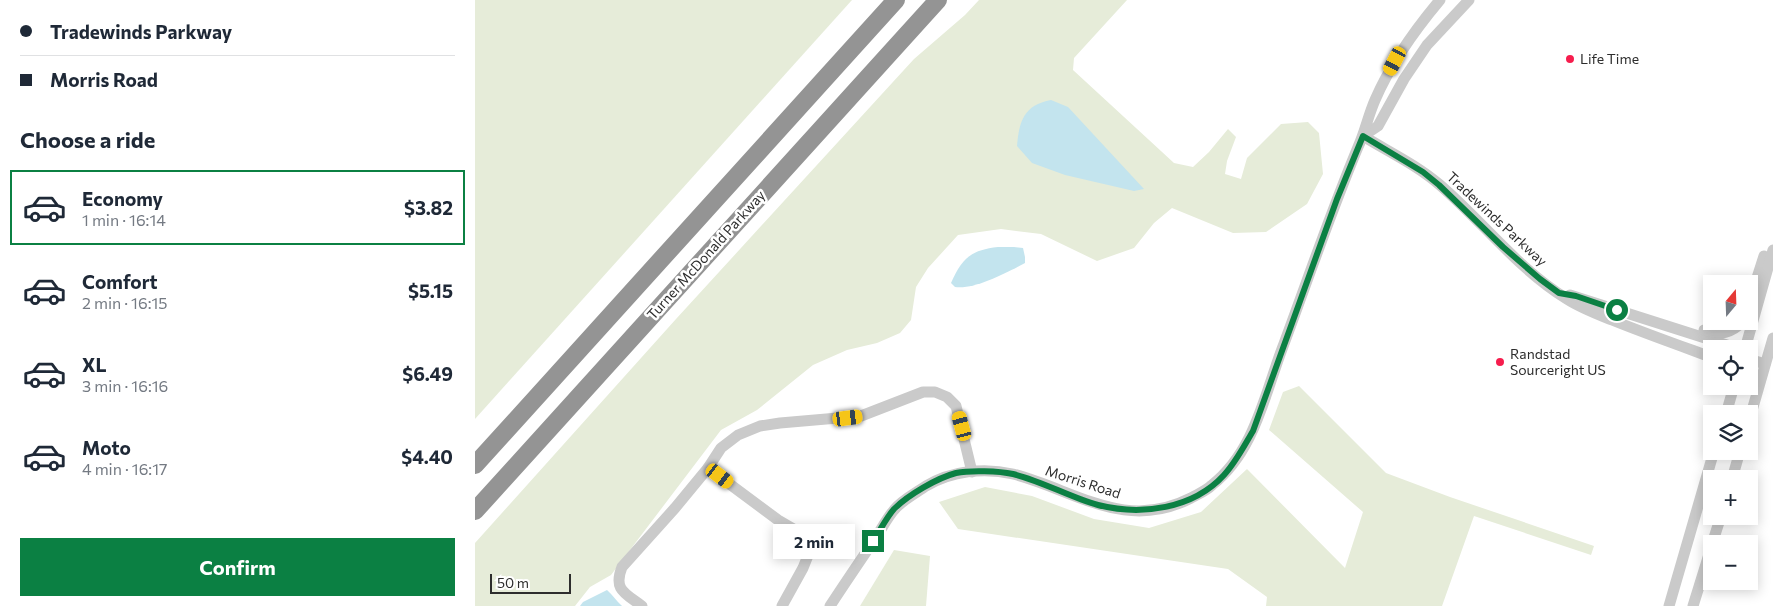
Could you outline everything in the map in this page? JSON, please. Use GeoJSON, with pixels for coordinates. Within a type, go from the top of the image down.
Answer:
{"type":"FeatureCollection","features":[{"type":"Feature","properties":{"kind":"highway"},"geometry":{"type":"LineString","coordinates":[[475,465],[896,0]]}},
{"type":"Feature","properties":{"kind":"highway","name":"Turner McDonald Parkway"},"geometry":{"type":"LineString","coordinates":[[475,511],[937,0]]}},
{"type":"Feature","properties":{"kind":"street","name":"Morris Road"},"geometry":{"type":"LineString","coordinates":[[830,606],[895,509],[936,480],[957,473],[987,471],[1012,474],[1097,505],[1122,510],[1147,510],[1177,505],[1209,488],[1223,477],[1238,457],[1257,422],[1375,99],[1395,61],[1414,32],[1440,0]]}},
{"type":"Feature","properties":{"kind":"street","name":"Morris Road"},"geometry":{"type":"LineString","coordinates":[[1363,136],[1378,126],[1404,80],[1427,45],[1469,0]]}},
{"type":"Feature","properties":{"kind":"street","name":"Tradewinds Parkway"},"geometry":{"type":"LineString","coordinates":[[1363,136],[1423,172],[1503,247],[1566,299],[1633,329],[1703,354]]}},
{"type":"Feature","properties":{"kind":"street"},"geometry":{"type":"LineString","coordinates":[[1758,275],[1765,254],[1773,249]]}},
{"type":"Feature","properties":{"kind":"street"},"geometry":{"type":"LineString","coordinates":[[1748,340],[1773,249]]}},
{"type":"Feature","properties":{"kind":"street","name":"Tradewinds Parkway"},"geometry":{"type":"LineString","coordinates":[[1559,293],[1576,296],[1607,308],[1714,340]]}},
{"type":"Feature","properties":{"kind":"street","name":"Tradewinds Parkway"},"geometry":{"type":"LineString","coordinates":[[1607,308],[1666,320],[1709,332],[1724,333],[1734,330]]}},
{"type":"Feature","properties":{"kind":"street"},"geometry":{"type":"LineString","coordinates":[[1753,405],[1773,338]]}},
{"type":"Feature","properties":{"kind":"street"},"geometry":{"type":"LineString","coordinates":[[1758,362],[1765,364]]}},
{"type":"Feature","properties":{"kind":"street"},"geometry":{"type":"LineString","coordinates":[[642,606],[621,588],[618,578],[622,567],[675,508],[708,468],[721,448],[738,435],[760,426],[780,422],[861,416],[923,392],[935,392],[947,397],[956,406],[972,472]]}},
{"type":"Feature","properties":{"kind":"street"},"geometry":{"type":"LineString","coordinates":[[1669,606],[1712,460]]}},
{"type":"Feature","properties":{"kind":"street"},"geometry":{"type":"LineString","coordinates":[[708,468],[778,520],[801,534],[809,542],[809,553],[803,568],[782,606]]}},
{"type":"Feature","properties":{"kind":"street"},"geometry":{"type":"LineString","coordinates":[[1693,606],[1703,574]]}},
{"type":"Feature","properties":{"kind":"green space"},"geometry":{"type":"Polygon","coordinates":[[[475,0],[852,0],[475,419],[475,0]]]}},
{"type":"Feature","properties":{"kind":"green space"},"geometry":{"type":"Polygon","coordinates":[[[979,0],[1127,0],[1074,58],[1073,70],[1174,163],[1193,167],[1209,152],[1228,129],[1236,137],[1227,161],[1225,174],[1241,179],[1247,158],[1281,124],[1308,122],[1319,133],[1323,174],[1307,204],[1266,232],[1233,233],[1172,208],[1154,223],[1134,248],[1097,261],[1041,234],[1001,229],[958,235],[928,268],[916,287],[911,320],[900,333],[877,343],[847,350],[813,365],[757,410],[721,430],[611,575],[590,587],[575,606],[475,606],[475,543],[676,319],[914,59],[965,15],[979,0]]]}},
{"type":"Feature","properties":{"kind":"green space"},"geometry":{"type":"Polygon","coordinates":[[[1299,386],[1386,473],[1594,546],[1591,555],[1474,516],[1442,606],[1266,606],[1267,597],[1228,569],[958,529],[939,502],[985,487],[1032,496],[1094,519],[1149,528],[1201,512],[1247,469],[1345,568],[1363,512],[1269,430],[1283,392],[1299,386]]]}},
{"type":"Feature","properties":{"kind":"green space"},"geometry":{"type":"Polygon","coordinates":[[[894,550],[930,556],[926,606],[860,606],[894,550]]]}},
{"type":"Feature","properties":{"kind":"water"},"geometry":{"type":"Polygon","coordinates":[[[1051,100],[1068,107],[1144,189],[1134,191],[1065,175],[1032,163],[1017,146],[1019,129],[1029,110],[1042,102],[1051,100]]]}},
{"type":"Feature","properties":{"kind":"water"},"geometry":{"type":"Polygon","coordinates":[[[998,247],[1023,248],[1025,263],[972,286],[955,287],[951,283],[959,267],[974,253],[998,247]]]}},
{"type":"Feature","properties":{"kind":"water"},"geometry":{"type":"Polygon","coordinates":[[[607,590],[622,606],[580,606],[583,602],[607,590]]]}},
{"type":"Feature","properties":{"kind":"place","name":"Life Time"},"geometry":{"type":"Point","coordinates":[1570,59]}},
{"type":"Feature","properties":{"kind":"place","name":"Randstad Sourceright US"},"geometry":{"type":"Point","coordinates":[1500,362]}},
{"type":"Feature","properties":{"kind":"route"},"geometry":{"type":"LineString","coordinates":[[873,541],[895,509],[936,480],[957,473],[987,471],[1012,474],[1097,505],[1122,510],[1147,510],[1177,505],[1209,488],[1223,477],[1238,457],[1257,422],[1278,358],[1337,199],[1363,136],[1423,172],[1462,206],[1503,247],[1559,293],[1576,296],[1617,310]]}}]}
